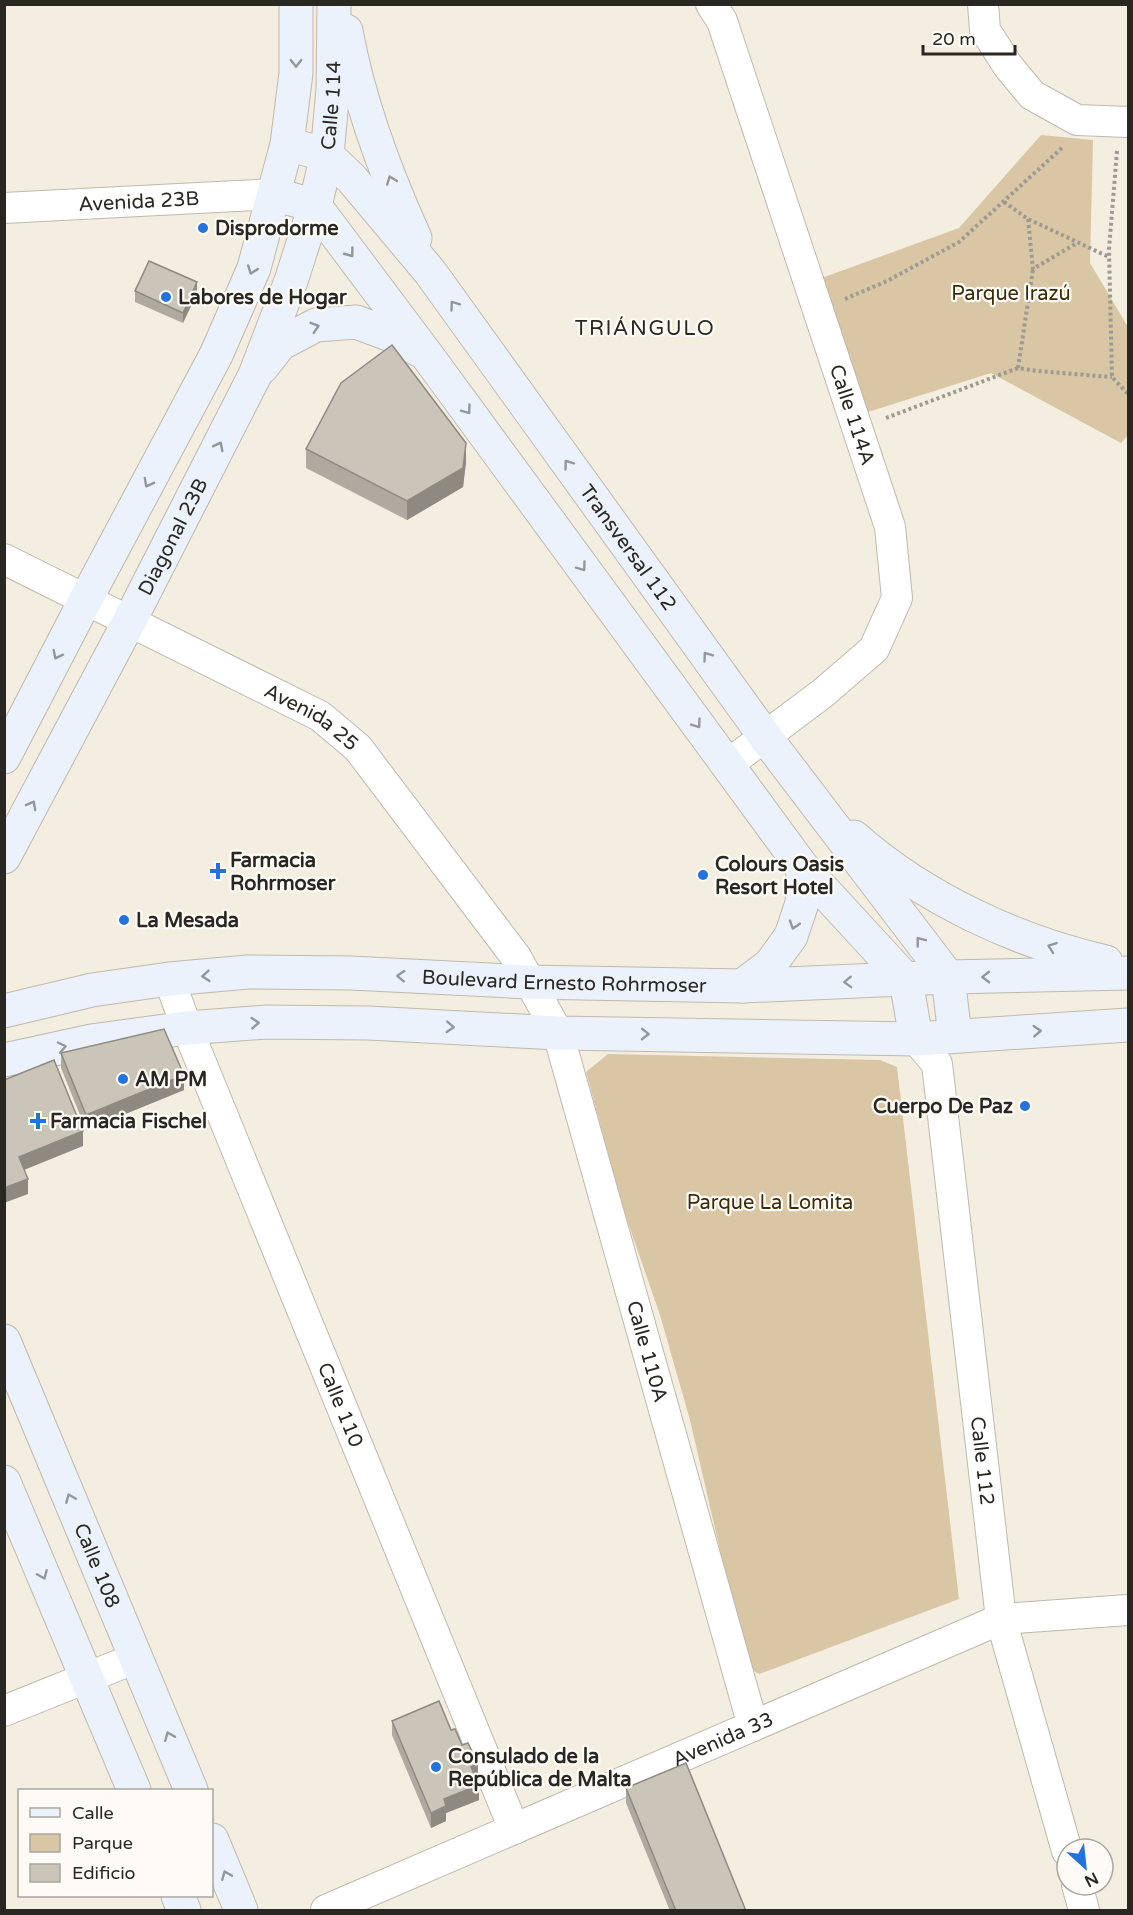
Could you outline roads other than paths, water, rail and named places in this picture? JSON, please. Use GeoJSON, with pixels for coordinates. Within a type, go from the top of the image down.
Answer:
{"type":"FeatureCollection","features":[{"type":"Feature","properties":{"kind":"street","name":"Calle 114"},"geometry":{"type":"LineString","coordinates":[[274,194],[287,144],[296,73],[296,4]]}},
{"type":"Feature","properties":{"kind":"street","name":"Calle 114"},"geometry":{"type":"LineString","coordinates":[[315,206],[327,155],[333,89],[334,4]]}},
{"type":"Feature","properties":{"kind":"street"},"geometry":{"type":"LineString","coordinates":[[341,4],[348,43],[370,122],[397,198],[430,272]]}},
{"type":"Feature","properties":{"kind":"street","name":"Calle 114A"},"geometry":{"type":"LineString","coordinates":[[711,4],[722,21],[890,526],[897,598],[874,649],[823,693],[728,765]]}},
{"type":"Feature","properties":{"kind":"street"},"geometry":{"type":"LineString","coordinates":[[983,4],[985,30],[1008,66],[1032,96],[1077,120],[1124,123]]}},
{"type":"Feature","properties":{"kind":"street","name":"Transversal 112"},"geometry":{"type":"LineString","coordinates":[[287,144],[327,155],[352,179],[430,272],[766,738],[948,977]]}},
{"type":"Feature","properties":{"kind":"street"},"geometry":{"type":"LineString","coordinates":[[4,757],[216,356],[254,268],[274,194],[315,206],[803,868],[906,980],[915,1039],[937,1064],[955,1036],[948,977]]}},
{"type":"Feature","properties":{"kind":"street","name":"Avenida 23B"},"geometry":{"type":"LineString","coordinates":[[4,208],[274,194]]}},
{"type":"Feature","properties":{"kind":"street","name":"Diagonal 23B"},"geometry":{"type":"LineString","coordinates":[[4,857],[130,620],[255,375],[291,281],[315,206]]}},
{"type":"Feature","properties":{"kind":"street"},"geometry":{"type":"LineString","coordinates":[[255,375],[280,344],[316,325],[356,322],[394,336],[426,354]]}},
{"type":"Feature","properties":{"kind":"street","name":"Avenida 25"},"geometry":{"type":"LineString","coordinates":[[4,559],[320,716],[358,748],[516,957],[528,982]]}},
{"type":"Feature","properties":{"kind":"street"},"geometry":{"type":"LineString","coordinates":[[811,798],[868,849],[932,893],[1001,929],[1073,955],[1128,968]]}},
{"type":"Feature","properties":{"kind":"street"},"geometry":{"type":"LineString","coordinates":[[742,986],[770,965],[791,936],[802,903],[803,868]]}},
{"type":"Feature","properties":{"kind":"street","name":"Boulevard Ernesto Rohrmoser"},"geometry":{"type":"LineString","coordinates":[[4,1011],[92,990],[169,979],[248,972],[351,973],[528,982],[742,986],[948,977],[1128,973]]}},
{"type":"Feature","properties":{"kind":"street","name":"Calle 110"},"geometry":{"type":"LineString","coordinates":[[169,979],[514,1829]]}},
{"type":"Feature","properties":{"kind":"street","name":"Calle 110A"},"geometry":{"type":"LineString","coordinates":[[528,982],[558,1033],[753,1726]]}},
{"type":"Feature","properties":{"kind":"street"},"geometry":{"type":"LineString","coordinates":[[4,991],[15,997],[42,1002]]}},
{"type":"Feature","properties":{"kind":"street"},"geometry":{"type":"LineString","coordinates":[[4,1060],[91,1041],[187,1028],[267,1022],[368,1023],[558,1033],[915,1039],[1128,1025]]}},
{"type":"Feature","properties":{"kind":"street","name":"Calle 112"},"geometry":{"type":"LineString","coordinates":[[937,1064],[1001,1619],[1063,1837]]}},
{"type":"Feature","properties":{"kind":"street","name":"Calle 108"},"geometry":{"type":"LineString","coordinates":[[8,1358],[190,1789]]}},
{"type":"Feature","properties":{"kind":"street"},"geometry":{"type":"LineString","coordinates":[[4,1482],[133,1789]]}},
{"type":"Feature","properties":{"kind":"street","name":"Avenida 33"},"geometry":{"type":"LineString","coordinates":[[326,1911],[1001,1619],[1128,1611]]}},
{"type":"Feature","properties":{"kind":"street"},"geometry":{"type":"LineString","coordinates":[[4,1711],[136,1658]]}},
{"type":"Feature","properties":{"kind":"street"},"geometry":{"type":"LineString","coordinates":[[213,1843],[240,1911]]}},
{"type":"Feature","properties":{"kind":"street"},"geometry":{"type":"LineString","coordinates":[[178,1897],[184,1911]]}},
{"type":"Feature","properties":{"kind":"place","name":"Disprodorme"},"geometry":{"type":"Point","coordinates":[203,228]}},
{"type":"Feature","properties":{"kind":"place","name":"Labores de Hogar"},"geometry":{"type":"Point","coordinates":[166,297]}},
{"type":"Feature","properties":{"kind":"place","name":"Farmacia Rohrmoser"},"geometry":{"type":"Point","coordinates":[218,871]}},
{"type":"Feature","properties":{"kind":"place","name":"Colours Oasis Resort Hotel"},"geometry":{"type":"Point","coordinates":[703,875]}},
{"type":"Feature","properties":{"kind":"place","name":"La Mesada"},"geometry":{"type":"Point","coordinates":[124,920]}},
{"type":"Feature","properties":{"kind":"place","name":"AM PM"},"geometry":{"type":"Point","coordinates":[123,1079]}},
{"type":"Feature","properties":{"kind":"place","name":"Cuerpo De Paz"},"geometry":{"type":"Point","coordinates":[1025,1106]}},
{"type":"Feature","properties":{"kind":"place","name":"Farmacia Fischel"},"geometry":{"type":"Point","coordinates":[38,1121]}},
{"type":"Feature","properties":{"kind":"place","name":"Consulado de la República de Malta"},"geometry":{"type":"Point","coordinates":[436,1767]}},
{"type":"Feature","properties":{"kind":"district","name":"TRIÁNGULO"},"geometry":{"type":"Point","coordinates":[645,328]}},
{"type":"Feature","properties":{"kind":"park label","name":"Parque Irazú"},"geometry":{"type":"Point","coordinates":[1011,293]}},
{"type":"Feature","properties":{"kind":"park label","name":"Parque La Lomita"},"geometry":{"type":"Point","coordinates":[770,1202]}}]}
